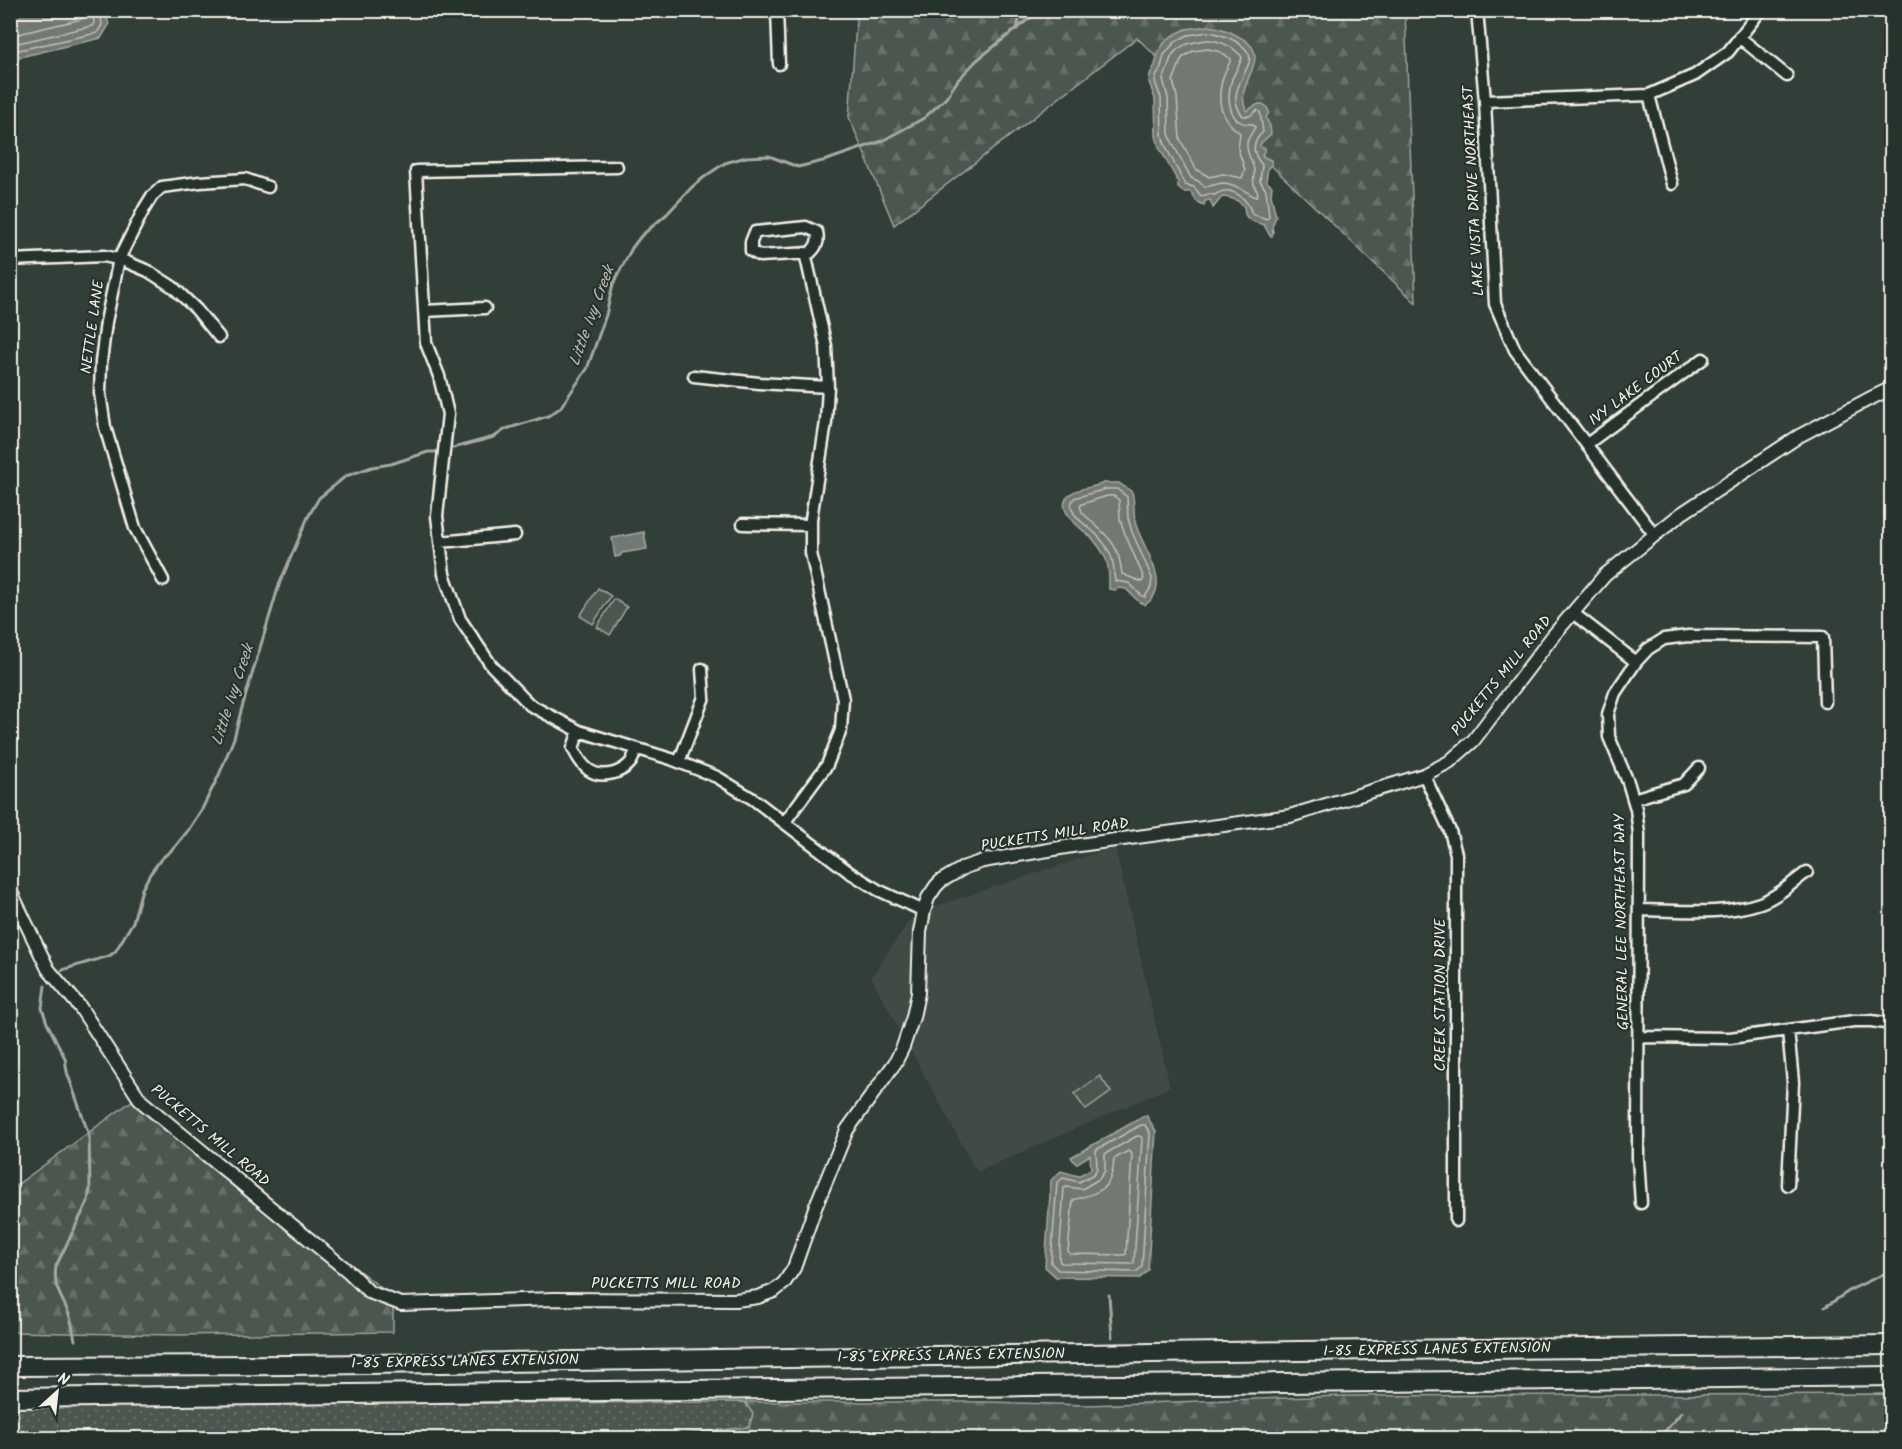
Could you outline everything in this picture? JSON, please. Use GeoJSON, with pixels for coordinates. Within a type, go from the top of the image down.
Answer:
{"type":"FeatureCollection","features":[{"type":"Feature","properties":{"kind":"highway","name":"I-85 EXPRESS LANES EXTENSION"},"geometry":{"type":"LineString","coordinates":[[10,1366],[291,1365],[1892,1345]]}},
{"type":"Feature","properties":{"kind":"highway","name":"I-85 EXPRESS LANES EXTENSION"},"geometry":{"type":"LineString","coordinates":[[10,1398],[1892,1376]]}},
{"type":"Feature","properties":{"kind":"street"},"geometry":{"type":"LineString","coordinates":[[777,10],[779,64]]}},
{"type":"Feature","properties":{"kind":"street","name":"LAKE VISTA DRIVE NORTHEAST"},"geometry":{"type":"LineString","coordinates":[[1477,10],[1485,101],[1495,304],[1515,350],[1654,534]]}},
{"type":"Feature","properties":{"kind":"street"},"geometry":{"type":"LineString","coordinates":[[1485,101],[1649,95],[1695,75],[1728,52],[1761,10]]}},
{"type":"Feature","properties":{"kind":"street"},"geometry":{"type":"LineString","coordinates":[[1739,37],[1786,76]]}},
{"type":"Feature","properties":{"kind":"street"},"geometry":{"type":"LineString","coordinates":[[1649,95],[1672,184]]}},
{"type":"Feature","properties":{"kind":"street"},"geometry":{"type":"LineString","coordinates":[[617,167],[416,171],[426,343],[439,376],[448,414],[437,516],[444,574],[460,619],[491,665],[530,705],[579,731],[637,748],[717,777],[753,799],[849,872],[878,890],[924,911]]}},
{"type":"Feature","properties":{"kind":"street","name":"NETTLE LANE"},"geometry":{"type":"LineString","coordinates":[[163,580],[135,528],[105,427],[100,393],[106,322],[119,259],[144,209],[152,196],[162,187],[245,179],[268,187]]}},
{"type":"Feature","properties":{"kind":"street"},"geometry":{"type":"LineString","coordinates":[[806,226],[817,232],[818,239],[816,248],[810,253],[805,253],[760,256],[751,251],[751,242],[755,232],[806,226]]}},
{"type":"Feature","properties":{"kind":"street"},"geometry":{"type":"LineString","coordinates":[[784,823],[827,765],[841,730],[843,699],[811,553],[811,525],[826,422],[828,387],[826,346],[805,253]]}},
{"type":"Feature","properties":{"kind":"street"},"geometry":{"type":"LineString","coordinates":[[10,260],[104,256],[119,259],[148,271],[173,287],[196,309],[219,337]]}},
{"type":"Feature","properties":{"kind":"street"},"geometry":{"type":"LineString","coordinates":[[424,311],[485,308]]}},
{"type":"Feature","properties":{"kind":"street","name":"IVY LAKE COURT"},"geometry":{"type":"LineString","coordinates":[[1587,444],[1703,359]]}},
{"type":"Feature","properties":{"kind":"street"},"geometry":{"type":"LineString","coordinates":[[694,376],[828,387]]}},
{"type":"Feature","properties":{"kind":"street","name":"PUCKETTS MILL ROAD"},"geometry":{"type":"LineString","coordinates":[[10,890],[48,969],[80,1007],[141,1101],[349,1272],[369,1292],[401,1304],[554,1299],[736,1300],[758,1297],[774,1291],[784,1283],[794,1268],[815,1208],[847,1130],[895,1063],[903,1047],[918,993],[920,932],[924,911],[928,898],[941,881],[965,867],[983,861],[1072,846],[1290,816],[1424,775],[1449,762],[1473,741],[1552,637],[1605,575],[1654,534],[1799,436],[1892,388]]}},
{"type":"Feature","properties":{"kind":"street"},"geometry":{"type":"LineString","coordinates":[[743,524],[811,525]]}},
{"type":"Feature","properties":{"kind":"street"},"geometry":{"type":"LineString","coordinates":[[440,542],[515,535]]}},
{"type":"Feature","properties":{"kind":"street"},"geometry":{"type":"LineString","coordinates":[[1573,613],[1636,662]]}},
{"type":"Feature","properties":{"kind":"street","name":"GENERAL LEE NORTHEAST WAY"},"geometry":{"type":"LineString","coordinates":[[1641,1203],[1638,1158],[1639,834],[1636,809],[1609,737],[1608,714],[1614,693],[1648,649],[1664,639],[1688,636],[1823,637],[1826,702]]}},
{"type":"Feature","properties":{"kind":"street"},"geometry":{"type":"LineString","coordinates":[[679,762],[704,697],[702,669]]}},
{"type":"Feature","properties":{"kind":"street"},"geometry":{"type":"LineString","coordinates":[[579,731],[573,748],[580,762],[591,772],[603,776],[619,771],[630,763],[637,748]]}},
{"type":"Feature","properties":{"kind":"street"},"geometry":{"type":"LineString","coordinates":[[1633,800],[1684,784],[1699,768]]}},
{"type":"Feature","properties":{"kind":"street","name":"CREEK STATION DRIVE"},"geometry":{"type":"LineString","coordinates":[[1424,775],[1450,831],[1456,854],[1456,1221]]}},
{"type":"Feature","properties":{"kind":"street"},"geometry":{"type":"LineString","coordinates":[[1639,910],[1727,910],[1761,902],[1807,872]]}},
{"type":"Feature","properties":{"kind":"street"},"geometry":{"type":"LineString","coordinates":[[1639,1037],[1730,1038],[1854,1021],[1892,1024]]}},
{"type":"Feature","properties":{"kind":"street"},"geometry":{"type":"LineString","coordinates":[[1788,1030],[1793,1082],[1788,1185]]}},
{"type":"Feature","properties":{"kind":"shaded area"},"geometry":{"type":"Polygon","coordinates":[[[1115,847],[1170,1087],[977,1172],[871,977],[915,913],[1115,847]]]}},
{"type":"Feature","properties":{"kind":"green space"},"geometry":{"type":"Polygon","coordinates":[[[857,11],[1405,11],[1416,303],[1137,38],[894,225],[849,117],[857,11]]]}},
{"type":"Feature","properties":{"kind":"green space"},"geometry":{"type":"Polygon","coordinates":[[[598,588],[611,596],[593,624],[580,616],[598,588]]]}},
{"type":"Feature","properties":{"kind":"green space"},"geometry":{"type":"Polygon","coordinates":[[[614,599],[627,607],[610,635],[597,627],[614,599]]]}},
{"type":"Feature","properties":{"kind":"green space"},"geometry":{"type":"Polygon","coordinates":[[[1100,1076],[1111,1092],[1086,1110],[1074,1094],[1100,1076]]]}},
{"type":"Feature","properties":{"kind":"green space"},"geometry":{"type":"Polygon","coordinates":[[[136,1098],[393,1297],[393,1332],[176,1335],[11,1332],[10,1190],[136,1098]]]}},
{"type":"Feature","properties":{"kind":"green space"},"geometry":{"type":"Polygon","coordinates":[[[1892,1394],[1891,1438],[551,1438],[544,1434],[678,1435],[749,1427],[753,1414],[745,1402],[988,1402],[1087,1405],[1343,1396],[1892,1394]]]}},
{"type":"Feature","properties":{"kind":"green space"},"geometry":{"type":"Polygon","coordinates":[[[745,1402],[753,1414],[749,1427],[678,1435],[545,1435],[551,1438],[11,1438],[10,1405],[745,1402]]]}},
{"type":"Feature","properties":{"kind":"water"},"geometry":{"type":"Polygon","coordinates":[[[11,11],[105,11],[109,25],[101,38],[11,59],[11,11]]]}},
{"type":"Feature","properties":{"kind":"water"},"geometry":{"type":"Polygon","coordinates":[[[1208,26],[1226,30],[1243,39],[1252,47],[1255,55],[1244,91],[1244,101],[1247,111],[1262,104],[1269,112],[1266,118],[1271,134],[1260,146],[1265,148],[1262,156],[1271,160],[1272,164],[1268,168],[1266,181],[1272,186],[1271,195],[1276,216],[1272,236],[1264,225],[1248,218],[1242,204],[1231,198],[1222,197],[1213,208],[1210,200],[1205,201],[1204,206],[1196,201],[1191,192],[1183,192],[1178,188],[1178,182],[1159,147],[1156,136],[1155,99],[1149,82],[1158,53],[1172,36],[1186,29],[1208,26]]]}},
{"type":"Feature","properties":{"kind":"water"},"geometry":{"type":"Polygon","coordinates":[[[1104,483],[1119,483],[1132,492],[1136,525],[1157,577],[1157,587],[1153,597],[1145,605],[1126,589],[1109,589],[1107,561],[1104,554],[1092,538],[1067,513],[1065,501],[1072,492],[1104,483]]]}},
{"type":"Feature","properties":{"kind":"water"},"geometry":{"type":"Polygon","coordinates":[[[644,532],[647,549],[622,553],[615,557],[612,538],[644,532]]]}},
{"type":"Feature","properties":{"kind":"water"},"geometry":{"type":"Polygon","coordinates":[[[1146,1115],[1156,1131],[1148,1270],[1140,1278],[1056,1277],[1045,1267],[1051,1180],[1061,1171],[1078,1176],[1091,1169],[1090,1155],[1076,1164],[1071,1157],[1146,1115]]]}},
{"type":"Feature","properties":{"kind":"waterway"},"geometry":{"type":"LineString","coordinates":[[1017,29],[1021,10]]}},
{"type":"Feature","properties":{"kind":"waterway","name":"Little Ivy Creek"},"geometry":{"type":"LineString","coordinates":[[453,448],[494,437],[506,429],[548,416],[560,408],[587,369],[606,315],[613,284],[632,248],[641,236],[707,175],[725,163],[746,157],[769,156],[798,167],[827,160],[882,141],[924,118],[946,98],[958,80],[977,60],[1040,10]]}},
{"type":"Feature","properties":{"kind":"waterway","name":"Little Ivy Creek"},"geometry":{"type":"LineString","coordinates":[[62,970],[109,956],[115,952],[133,922],[142,889],[150,874],[187,832],[202,809],[234,738],[279,585],[308,517],[319,498],[346,476],[428,452],[437,452]]}},
{"type":"Feature","properties":{"kind":"waterway","name":"Little Ivy Creek"},"geometry":{"type":"LineString","coordinates":[[45,986],[42,1008],[65,1058],[67,1072],[89,1135],[90,1189],[88,1201],[56,1266],[55,1273],[56,1285],[70,1318],[75,1340]]}},
{"type":"Feature","properties":{"kind":"waterway"},"geometry":{"type":"LineString","coordinates":[[1825,1307],[1852,1289],[1892,1270]]}},
{"type":"Feature","properties":{"kind":"waterway"},"geometry":{"type":"LineString","coordinates":[[1109,1295],[1112,1337]]}},
{"type":"Feature","properties":{"kind":"waterway"},"geometry":{"type":"LineString","coordinates":[[1659,1438],[1682,1412]]}},
{"type":"Feature","properties":{"kind":"waterway"},"geometry":{"type":"LineString","coordinates":[[1119,1429],[1121,1438]]}}]}
